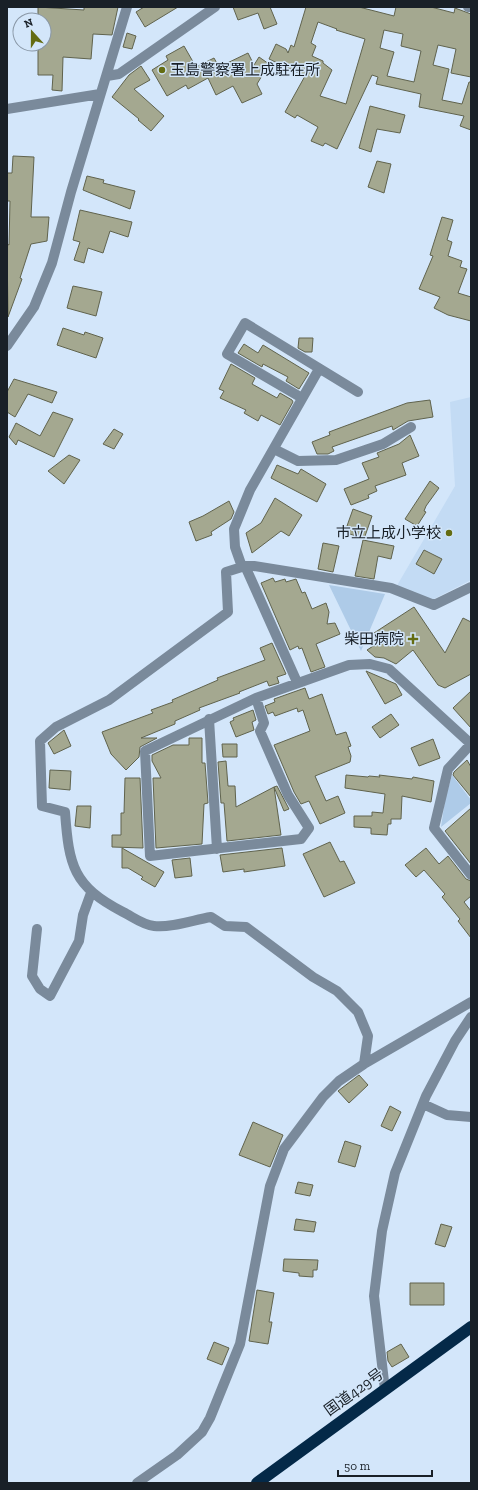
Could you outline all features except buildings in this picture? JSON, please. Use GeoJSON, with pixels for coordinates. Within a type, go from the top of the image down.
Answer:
{"type":"FeatureCollection","features":[{"type":"Feature","properties":{"kind":"highway","name":"国道429号"},"geometry":{"type":"LineString","coordinates":[[257,1483],[471,1327]]}},
{"type":"Feature","properties":{"kind":"street"},"geometry":{"type":"LineString","coordinates":[[7,346],[34,307],[52,263],[71,192],[127,7]]}},
{"type":"Feature","properties":{"kind":"street"},"geometry":{"type":"LineString","coordinates":[[107,76],[118,74],[214,7]]}},
{"type":"Feature","properties":{"kind":"street"},"geometry":{"type":"LineString","coordinates":[[7,109],[100,94]]}},
{"type":"Feature","properties":{"kind":"street"},"geometry":{"type":"LineString","coordinates":[[302,398],[227,354],[245,323],[358,392]]}},
{"type":"Feature","properties":{"kind":"street"},"geometry":{"type":"LineString","coordinates":[[319,369],[250,490],[234,529],[235,547],[240,564],[391,588],[434,605],[471,587]]}},
{"type":"Feature","properties":{"kind":"street"},"geometry":{"type":"LineString","coordinates":[[274,449],[298,461],[336,460],[383,444],[411,427]]}},
{"type":"Feature","properties":{"kind":"street"},"geometry":{"type":"LineString","coordinates":[[245,566],[297,682]]}},
{"type":"Feature","properties":{"kind":"street"},"geometry":{"type":"LineString","coordinates":[[245,566],[226,572],[228,612],[109,700],[56,727],[40,741],[42,806],[65,812],[67,847],[74,869],[91,893],[112,906],[154,926],[211,917],[225,926],[246,927],[312,977],[338,991],[358,1012],[368,1036],[364,1064]]}},
{"type":"Feature","properties":{"kind":"street"},"geometry":{"type":"LineString","coordinates":[[256,698],[264,723],[260,731],[288,795],[310,828],[301,839],[150,856],[144,751],[209,719],[256,698],[297,682],[349,665],[370,664],[389,669],[471,745],[448,769],[434,828],[471,875]]}},
{"type":"Feature","properties":{"kind":"street"},"geometry":{"type":"LineString","coordinates":[[209,719],[217,849]]}},
{"type":"Feature","properties":{"kind":"street"},"geometry":{"type":"LineString","coordinates":[[37,929],[32,976],[40,989],[50,996],[79,941],[84,915],[91,893]]}},
{"type":"Feature","properties":{"kind":"street"},"geometry":{"type":"LineString","coordinates":[[137,1483],[177,1455],[202,1432],[210,1418],[240,1344],[270,1186],[284,1149],[323,1097],[339,1081],[364,1064],[471,1002]]}},
{"type":"Feature","properties":{"kind":"street"},"geometry":{"type":"LineString","coordinates":[[385,1390],[374,1296],[382,1231],[395,1173],[424,1104],[455,1041],[471,1017]]}},
{"type":"Feature","properties":{"kind":"street"},"geometry":{"type":"LineString","coordinates":[[424,1104],[447,1115],[471,1116]]}},
{"type":"Feature","properties":{"kind":"shaded area","name":"市立上成小学校"},"geometry":{"type":"Polygon","coordinates":[[[471,397],[471,580],[430,601],[395,589],[455,486],[450,402],[471,397]]]}},
{"type":"Feature","properties":{"kind":"shaded area"},"geometry":{"type":"Polygon","coordinates":[[[329,585],[385,594],[361,651],[329,585]]]}},
{"type":"Feature","properties":{"kind":"shaded area"},"geometry":{"type":"Polygon","coordinates":[[[452,775],[471,800],[471,803],[441,827],[445,800],[452,775]]]}},
{"type":"Feature","properties":{"kind":"place","name":"玉島警察署上成駐在所"},"geometry":{"type":"Point","coordinates":[162,70]}},
{"type":"Feature","properties":{"kind":"place","name":"市立上成小学校"},"geometry":{"type":"Point","coordinates":[449,533]}},
{"type":"Feature","properties":{"kind":"place","name":"柴田病院"},"geometry":{"type":"Point","coordinates":[413,639]}}]}
